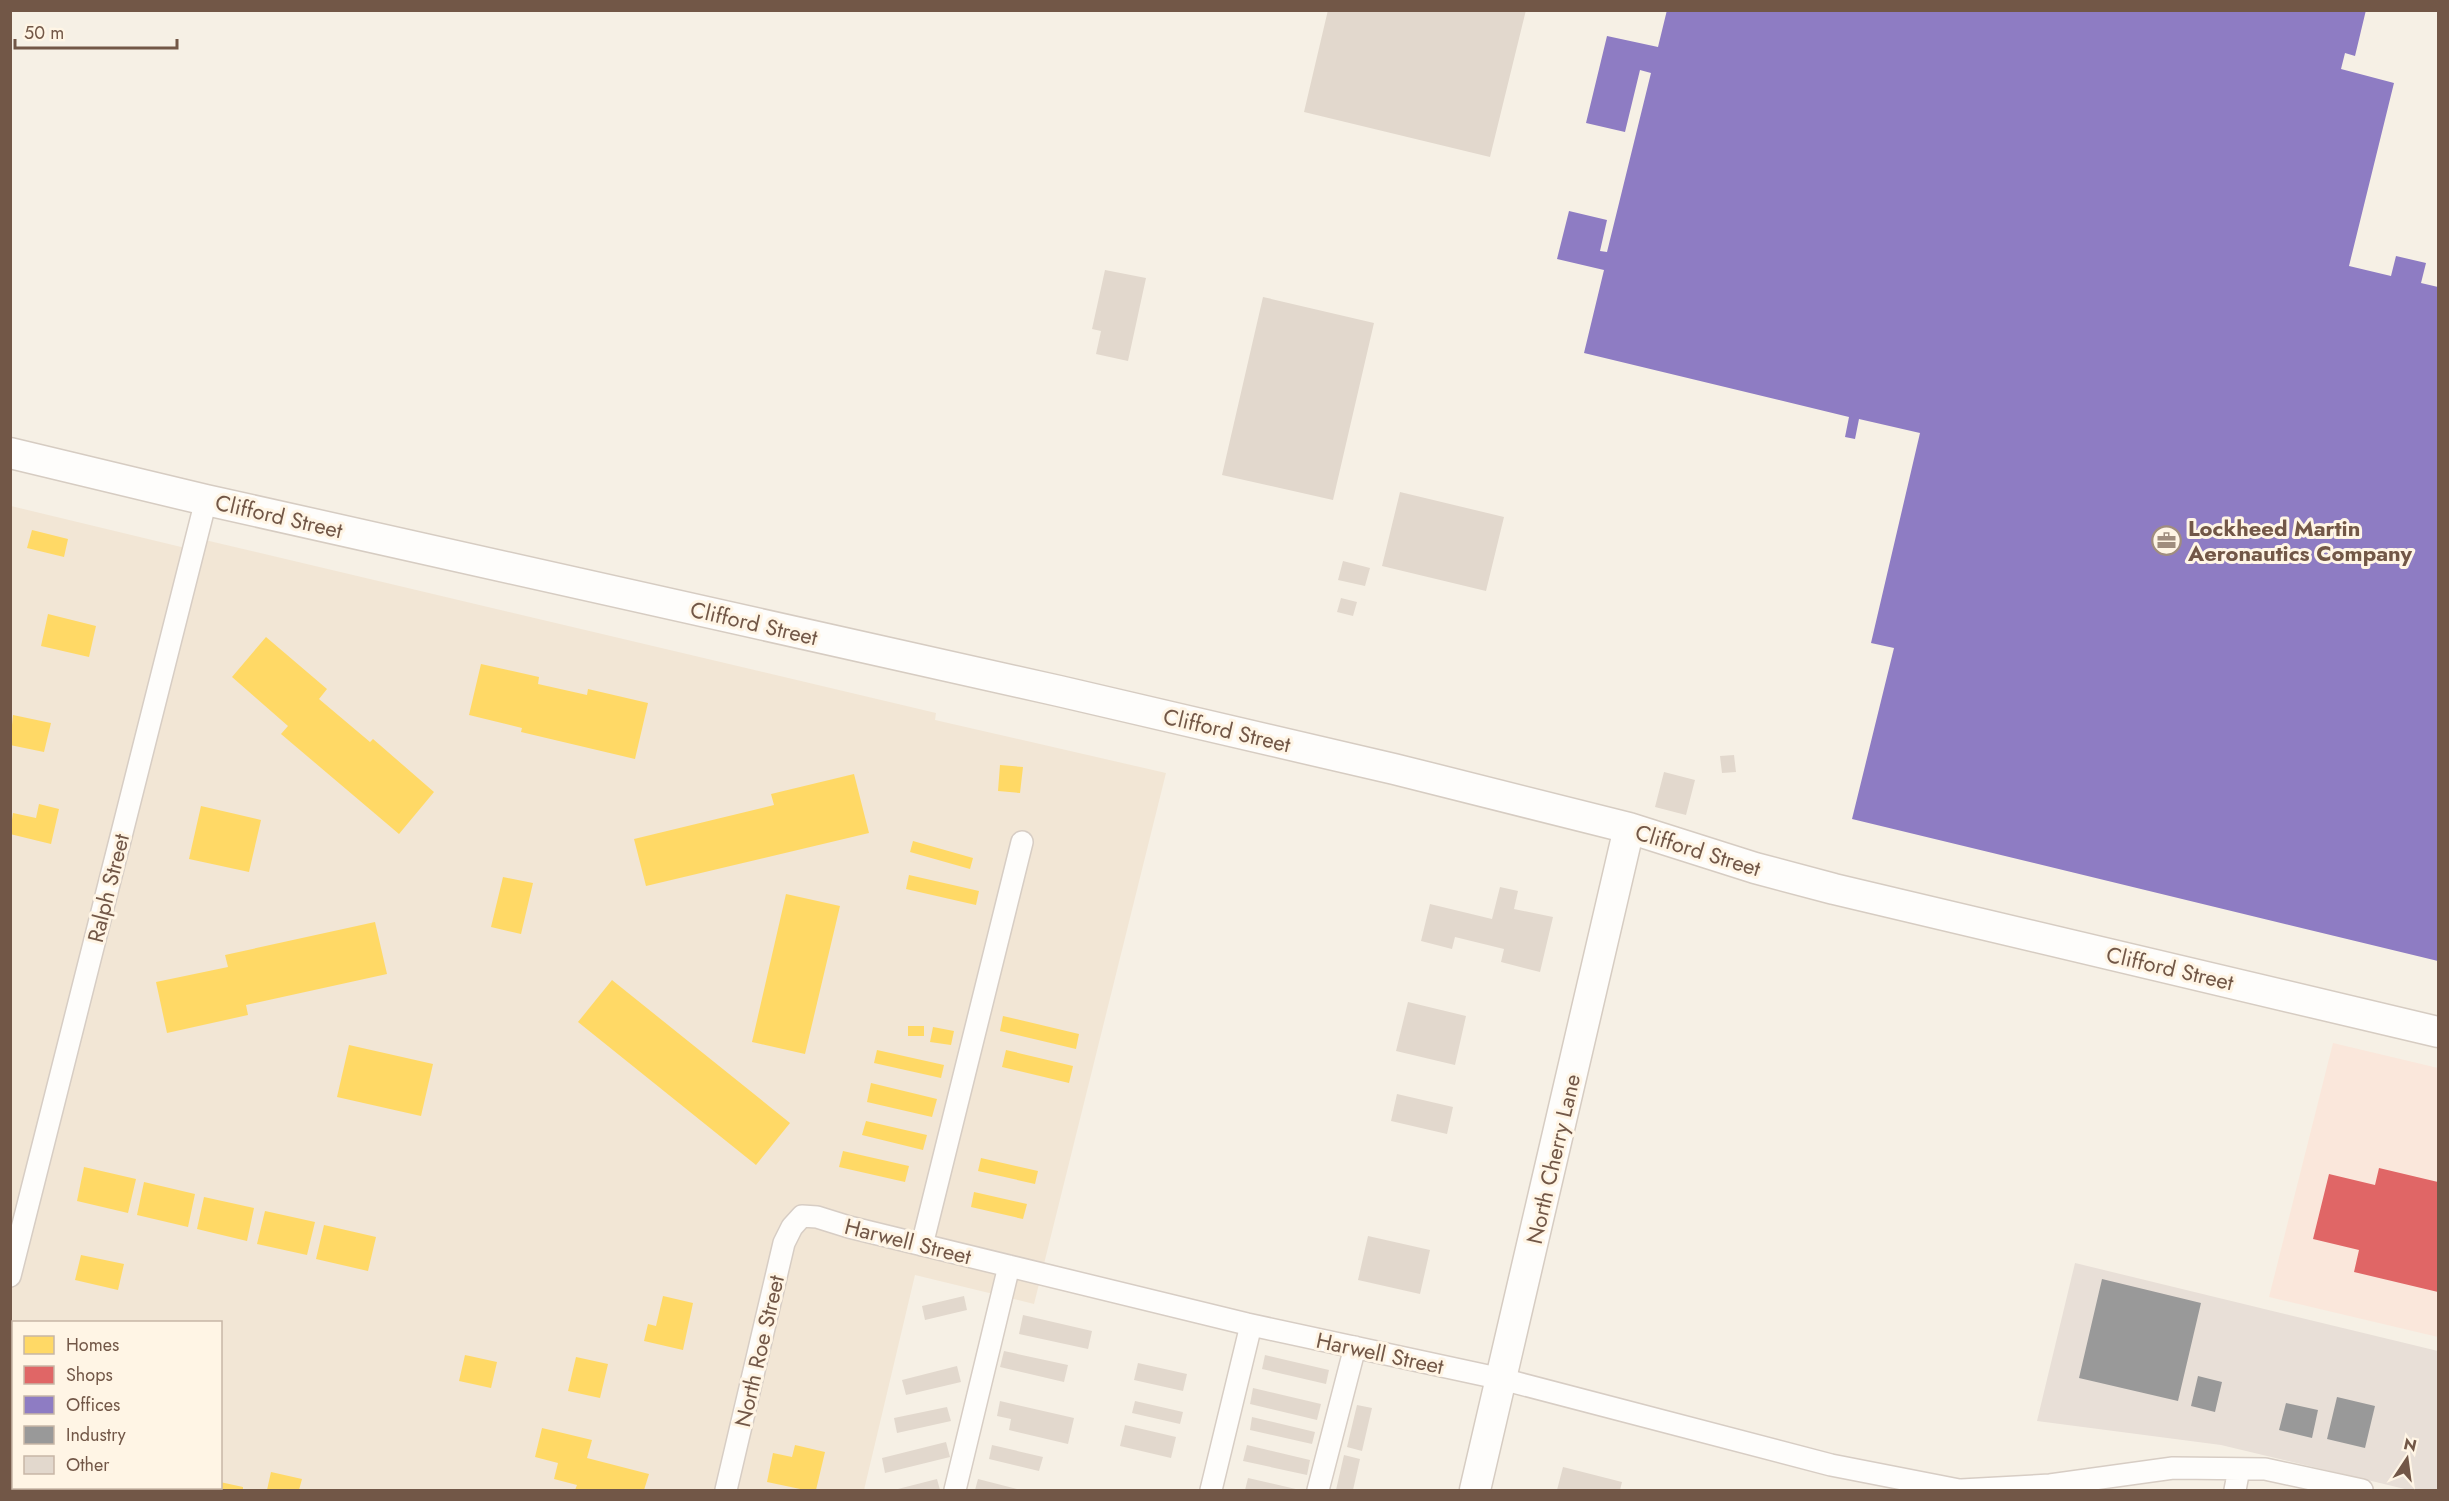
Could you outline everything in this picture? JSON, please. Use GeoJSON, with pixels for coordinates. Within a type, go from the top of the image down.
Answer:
{"type":"FeatureCollection","features":[{"type":"Feature","properties":{"kind":"main road","name":"Clifford Street"},"geometry":{"type":"LineString","coordinates":[[10,453],[207,500],[1081,696],[1394,769],[1629,828],[1755,868],[1834,889],[2439,1032]]}},
{"type":"Feature","properties":{"kind":"main road","name":"North Cherry Lane"},"geometry":{"type":"LineString","coordinates":[[1475,1491],[1629,828]]}},
{"type":"Feature","properties":{"kind":"street","name":"Ralph Street"},"geometry":{"type":"LineString","coordinates":[[10,1276],[207,500]]}},
{"type":"Feature","properties":{"kind":"street"},"geometry":{"type":"LineString","coordinates":[[922,1245],[1022,842]]}},
{"type":"Feature","properties":{"kind":"street","name":"Harwell Street"},"geometry":{"type":"LineString","coordinates":[[802,1216],[817,1217],[922,1245],[1251,1325],[1502,1379],[1831,1465],[1960,1491],[2050,1485],[2173,1468],[2265,1469],[2362,1491]]}},
{"type":"Feature","properties":{"kind":"street","name":"North Roe Street"},"geometry":{"type":"LineString","coordinates":[[726,1491],[784,1243],[792,1227],[802,1216]]}},
{"type":"Feature","properties":{"kind":"street"},"geometry":{"type":"LineString","coordinates":[[955,1491],[1009,1266]]}},
{"type":"Feature","properties":{"kind":"street"},"geometry":{"type":"LineString","coordinates":[[1211,1491],[1251,1325]]}},
{"type":"Feature","properties":{"kind":"street"},"geometry":{"type":"LineString","coordinates":[[1318,1491],[1355,1347]]}},
{"type":"Feature","properties":{"kind":"street"},"geometry":{"type":"LineString","coordinates":[[2235,1491],[2239,1469]]}},
{"type":"Feature","properties":{"kind":"shaded area"},"geometry":{"type":"Polygon","coordinates":[[[11,506],[202,552],[205,540],[936,713],[935,720],[1166,773],[1034,1304],[915,1275],[864,1490],[11,1490],[11,506]]]}},
{"type":"Feature","properties":{"kind":"shaded area"},"geometry":{"type":"Polygon","coordinates":[[[2333,1043],[2438,1068],[2438,1337],[2269,1297],[2333,1043]]]}},
{"type":"Feature","properties":{"kind":"shaded area"},"geometry":{"type":"Polygon","coordinates":[[[2075,1263],[2438,1351],[2438,1490],[2409,1490],[2221,1445],[2037,1421],[2075,1263]]]}},
{"type":"Feature","properties":{"kind":"building: Homes"},"geometry":{"type":"Polygon","coordinates":[[[32,530],[68,539],[64,557],[27,548],[32,530]]]}},
{"type":"Feature","properties":{"kind":"building: Homes"},"geometry":{"type":"Polygon","coordinates":[[[48,614],[96,626],[89,657],[41,646],[48,614]]]}},
{"type":"Feature","properties":{"kind":"building: Homes"},"geometry":{"type":"Polygon","coordinates":[[[266,637],[327,689],[319,699],[370,742],[373,739],[434,792],[399,834],[281,734],[288,726],[232,677],[266,637]]]}},
{"type":"Feature","properties":{"kind":"building: Homes"},"geometry":{"type":"Polygon","coordinates":[[[481,664],[539,677],[538,684],[587,695],[588,689],[648,703],[635,759],[521,732],[522,728],[469,715],[481,664]]]}},
{"type":"Feature","properties":{"kind":"building: Homes"},"geometry":{"type":"Polygon","coordinates":[[[13,715],[51,723],[44,752],[10,745],[13,715]]]}},
{"type":"Feature","properties":{"kind":"building: Homes"},"geometry":{"type":"Polygon","coordinates":[[[1000,765],[1023,767],[1020,793],[998,791],[1000,765]]]}},
{"type":"Feature","properties":{"kind":"building: Homes"},"geometry":{"type":"Polygon","coordinates":[[[854,774],[869,833],[646,886],[634,839],[774,805],[771,794],[854,774]]]}},
{"type":"Feature","properties":{"kind":"building: Homes"},"geometry":{"type":"Polygon","coordinates":[[[39,804],[59,809],[51,844],[10,834],[13,813],[36,818],[39,804]]]}},
{"type":"Feature","properties":{"kind":"building: Homes"},"geometry":{"type":"Polygon","coordinates":[[[201,806],[261,820],[249,872],[189,859],[201,806]]]}},
{"type":"Feature","properties":{"kind":"building: Homes"},"geometry":{"type":"Polygon","coordinates":[[[913,841],[973,858],[970,869],[910,852],[913,841]]]}},
{"type":"Feature","properties":{"kind":"building: Homes"},"geometry":{"type":"Polygon","coordinates":[[[909,875],[979,891],[976,905],[906,889],[909,875]]]}},
{"type":"Feature","properties":{"kind":"building: Homes"},"geometry":{"type":"Polygon","coordinates":[[[503,877],[533,883],[521,934],[491,927],[503,877]]]}},
{"type":"Feature","properties":{"kind":"building: Homes"},"geometry":{"type":"Polygon","coordinates":[[[786,894],[840,906],[805,1054],[752,1042],[786,894]]]}},
{"type":"Feature","properties":{"kind":"building: Homes"},"geometry":{"type":"Polygon","coordinates":[[[375,922],[387,974],[246,1005],[248,1015],[167,1033],[156,982],[228,967],[225,955],[375,922]]]}},
{"type":"Feature","properties":{"kind":"building: Homes"},"geometry":{"type":"Polygon","coordinates":[[[612,980],[790,1123],[756,1165],[578,1022],[612,980]]]}},
{"type":"Feature","properties":{"kind":"building: Homes"},"geometry":{"type":"Polygon","coordinates":[[[1003,1016],[1079,1034],[1076,1049],[1000,1031],[1003,1016]]]}},
{"type":"Feature","properties":{"kind":"building: Homes"},"geometry":{"type":"Polygon","coordinates":[[[908,1026],[924,1026],[924,1036],[908,1036],[908,1026]]]}},
{"type":"Feature","properties":{"kind":"building: Homes"},"geometry":{"type":"Polygon","coordinates":[[[933,1027],[954,1031],[951,1045],[930,1042],[933,1027]]]}},
{"type":"Feature","properties":{"kind":"building: Homes"},"geometry":{"type":"Polygon","coordinates":[[[349,1045],[433,1064],[421,1116],[337,1097],[349,1045]]]}},
{"type":"Feature","properties":{"kind":"building: Homes"},"geometry":{"type":"Polygon","coordinates":[[[877,1050],[944,1065],[941,1078],[874,1063],[877,1050]]]}},
{"type":"Feature","properties":{"kind":"building: Homes"},"geometry":{"type":"Polygon","coordinates":[[[1006,1050],[1073,1066],[1069,1083],[1002,1067],[1006,1050]]]}},
{"type":"Feature","properties":{"kind":"building: Homes"},"geometry":{"type":"Polygon","coordinates":[[[871,1083],[937,1099],[932,1117],[867,1102],[871,1083]]]}},
{"type":"Feature","properties":{"kind":"building: Homes"},"geometry":{"type":"Polygon","coordinates":[[[866,1121],[927,1135],[923,1150],[862,1135],[866,1121]]]}},
{"type":"Feature","properties":{"kind":"building: Homes"},"geometry":{"type":"Polygon","coordinates":[[[843,1151],[909,1166],[905,1182],[839,1167],[843,1151]]]}},
{"type":"Feature","properties":{"kind":"building: Homes"},"geometry":{"type":"Polygon","coordinates":[[[981,1158],[1038,1171],[1035,1184],[978,1171],[981,1158]]]}},
{"type":"Feature","properties":{"kind":"building: Homes"},"geometry":{"type":"Polygon","coordinates":[[[84,1167],[136,1179],[128,1213],[77,1201],[84,1167]]]}},
{"type":"Feature","properties":{"kind":"building: Homes"},"geometry":{"type":"Polygon","coordinates":[[[144,1182],[195,1194],[188,1227],[137,1215],[144,1182]]]}},
{"type":"Feature","properties":{"kind":"building: Homes"},"geometry":{"type":"Polygon","coordinates":[[[974,1192],[1027,1204],[1023,1219],[971,1207],[974,1192]]]}},
{"type":"Feature","properties":{"kind":"building: Homes"},"geometry":{"type":"Polygon","coordinates":[[[204,1197],[254,1208],[247,1241],[197,1229],[204,1197]]]}},
{"type":"Feature","properties":{"kind":"building: Homes"},"geometry":{"type":"Polygon","coordinates":[[[265,1211],[315,1222],[307,1255],[257,1244],[265,1211]]]}},
{"type":"Feature","properties":{"kind":"building: Homes"},"geometry":{"type":"Polygon","coordinates":[[[324,1225],[376,1237],[368,1271],[316,1259],[324,1225]]]}},
{"type":"Feature","properties":{"kind":"building: Homes"},"geometry":{"type":"Polygon","coordinates":[[[81,1255],[124,1264],[118,1290],[75,1280],[81,1255]]]}},
{"type":"Feature","properties":{"kind":"building: Homes"},"geometry":{"type":"Polygon","coordinates":[[[663,1296],[693,1303],[683,1350],[644,1341],[648,1324],[656,1326],[663,1296]]]}},
{"type":"Feature","properties":{"kind":"building: Homes"},"geometry":{"type":"Polygon","coordinates":[[[465,1355],[497,1362],[491,1388],[459,1381],[465,1355]]]}},
{"type":"Feature","properties":{"kind":"building: Homes"},"geometry":{"type":"Polygon","coordinates":[[[576,1357],[608,1364],[600,1398],[568,1391],[576,1357]]]}},
{"type":"Feature","properties":{"kind":"building: Homes"},"geometry":{"type":"Polygon","coordinates":[[[542,1428],[592,1440],[587,1458],[649,1474],[644,1490],[575,1490],[577,1485],[554,1479],[558,1463],[535,1457],[542,1428]]]}},
{"type":"Feature","properties":{"kind":"building: Homes"},"geometry":{"type":"Polygon","coordinates":[[[795,1445],[825,1452],[816,1490],[767,1482],[773,1453],[792,1457],[795,1445]]]}},
{"type":"Feature","properties":{"kind":"building: Homes"},"geometry":{"type":"Polygon","coordinates":[[[271,1472],[302,1479],[299,1490],[267,1490],[271,1472]]]}},
{"type":"Feature","properties":{"kind":"building: Homes"},"geometry":{"type":"Polygon","coordinates":[[[222,1482],[243,1487],[243,1490],[204,1490],[222,1489],[222,1482]]]}},
{"type":"Feature","properties":{"kind":"building: Homes"},"geometry":{"type":"Polygon","coordinates":[[[156,1489],[161,1490],[102,1490],[156,1489]]]}},
{"type":"Feature","properties":{"kind":"building: Shops"},"geometry":{"type":"Polygon","coordinates":[[[2379,1168],[2438,1182],[2438,1292],[2354,1272],[2359,1250],[2313,1239],[2329,1174],[2375,1185],[2379,1168]]]}},
{"type":"Feature","properties":{"kind":"building: Offices","name":"Lockheed Martin Aeronautics Company"},"geometry":{"type":"Polygon","coordinates":[[[1667,10],[2366,10],[2355,56],[2345,53],[2341,69],[2394,83],[2349,266],[2391,276],[2396,256],[2426,263],[2421,283],[2438,287],[2438,961],[1852,819],[1894,648],[1871,643],[1920,433],[1859,419],[1855,439],[1845,437],[1849,417],[1584,353],[1604,270],[1557,259],[1569,211],[1607,220],[1600,251],[1607,252],[1651,73],[1640,70],[1625,132],[1586,123],[1607,36],[1658,47],[1667,10]]]}},
{"type":"Feature","properties":{"kind":"building: Industry"},"geometry":{"type":"Polygon","coordinates":[[[2102,1279],[2201,1303],[2178,1401],[2079,1378],[2102,1279]]]}},
{"type":"Feature","properties":{"kind":"building: Industry"},"geometry":{"type":"Polygon","coordinates":[[[2198,1376],[2222,1382],[2215,1412],[2191,1406],[2198,1376]]]}},
{"type":"Feature","properties":{"kind":"building: Industry"},"geometry":{"type":"Polygon","coordinates":[[[2337,1397],[2375,1406],[2365,1448],[2327,1439],[2337,1397]]]}},
{"type":"Feature","properties":{"kind":"building: Industry"},"geometry":{"type":"Polygon","coordinates":[[[2286,1403],[2318,1410],[2312,1438],[2279,1430],[2286,1403]]]}},
{"type":"Feature","properties":{"kind":"building: Other"},"geometry":{"type":"Polygon","coordinates":[[[1328,10],[1526,10],[1490,157],[1304,112],[1328,10]]]}},
{"type":"Feature","properties":{"kind":"building: Other"},"geometry":{"type":"Polygon","coordinates":[[[1105,270],[1146,278],[1128,361],[1096,354],[1101,331],[1092,329],[1105,270]]]}},
{"type":"Feature","properties":{"kind":"building: Other"},"geometry":{"type":"Polygon","coordinates":[[[1263,297],[1374,323],[1333,500],[1222,475],[1263,297]]]}},
{"type":"Feature","properties":{"kind":"building: Other"},"geometry":{"type":"Polygon","coordinates":[[[1400,492],[1504,517],[1486,591],[1382,566],[1400,492]]]}},
{"type":"Feature","properties":{"kind":"building: Other"},"geometry":{"type":"Polygon","coordinates":[[[1343,561],[1370,568],[1365,586],[1338,580],[1343,561]]]}},
{"type":"Feature","properties":{"kind":"building: Other"},"geometry":{"type":"Polygon","coordinates":[[[1341,598],[1357,602],[1353,616],[1337,612],[1341,598]]]}},
{"type":"Feature","properties":{"kind":"building: Other"},"geometry":{"type":"Polygon","coordinates":[[[1734,755],[1736,772],[1722,773],[1720,756],[1734,755]]]}},
{"type":"Feature","properties":{"kind":"building: Other"},"geometry":{"type":"Polygon","coordinates":[[[1664,772],[1695,780],[1686,815],[1655,807],[1664,772]]]}},
{"type":"Feature","properties":{"kind":"building: Other"},"geometry":{"type":"Polygon","coordinates":[[[1500,887],[1518,891],[1514,909],[1553,917],[1540,972],[1501,962],[1504,949],[1455,937],[1452,949],[1421,941],[1430,904],[1492,919],[1500,887]]]}},
{"type":"Feature","properties":{"kind":"building: Other"},"geometry":{"type":"Polygon","coordinates":[[[1408,1002],[1466,1016],[1455,1065],[1396,1051],[1408,1002]]]}},
{"type":"Feature","properties":{"kind":"building: Other"},"geometry":{"type":"Polygon","coordinates":[[[1397,1094],[1453,1107],[1447,1134],[1391,1121],[1397,1094]]]}},
{"type":"Feature","properties":{"kind":"building: Other"},"geometry":{"type":"Polygon","coordinates":[[[1368,1236],[1430,1250],[1420,1294],[1358,1280],[1368,1236]]]}},
{"type":"Feature","properties":{"kind":"building: Other"},"geometry":{"type":"Polygon","coordinates":[[[964,1296],[967,1310],[925,1320],[922,1306],[964,1296]]]}},
{"type":"Feature","properties":{"kind":"building: Other"},"geometry":{"type":"Polygon","coordinates":[[[1023,1315],[1092,1331],[1088,1349],[1019,1334],[1023,1315]]]}},
{"type":"Feature","properties":{"kind":"building: Other"},"geometry":{"type":"Polygon","coordinates":[[[1004,1351],[1068,1365],[1064,1382],[1000,1367],[1004,1351]]]}},
{"type":"Feature","properties":{"kind":"building: Other"},"geometry":{"type":"Polygon","coordinates":[[[1265,1355],[1329,1370],[1326,1384],[1262,1369],[1265,1355]]]}},
{"type":"Feature","properties":{"kind":"building: Other"},"geometry":{"type":"Polygon","coordinates":[[[1138,1363],[1187,1374],[1183,1391],[1134,1380],[1138,1363]]]}},
{"type":"Feature","properties":{"kind":"building: Other"},"geometry":{"type":"Polygon","coordinates":[[[957,1366],[961,1382],[906,1395],[902,1380],[957,1366]]]}},
{"type":"Feature","properties":{"kind":"building: Other"},"geometry":{"type":"Polygon","coordinates":[[[1253,1388],[1321,1404],[1317,1420],[1250,1404],[1253,1388]]]}},
{"type":"Feature","properties":{"kind":"building: Other"},"geometry":{"type":"Polygon","coordinates":[[[1000,1401],[1074,1418],[1068,1444],[1009,1430],[1011,1419],[997,1416],[1000,1401]]]}},
{"type":"Feature","properties":{"kind":"building: Other"},"geometry":{"type":"Polygon","coordinates":[[[1135,1401],[1183,1412],[1180,1424],[1132,1413],[1135,1401]]]}},
{"type":"Feature","properties":{"kind":"building: Other"},"geometry":{"type":"Polygon","coordinates":[[[1357,1405],[1372,1408],[1362,1451],[1347,1447],[1357,1405]]]}},
{"type":"Feature","properties":{"kind":"building: Other"},"geometry":{"type":"Polygon","coordinates":[[[947,1407],[951,1421],[897,1433],[894,1418],[947,1407]]]}},
{"type":"Feature","properties":{"kind":"building: Other"},"geometry":{"type":"Polygon","coordinates":[[[1252,1417],[1315,1432],[1312,1444],[1250,1430],[1252,1417]]]}},
{"type":"Feature","properties":{"kind":"building: Other"},"geometry":{"type":"Polygon","coordinates":[[[1125,1425],[1176,1437],[1171,1458],[1120,1446],[1125,1425]]]}},
{"type":"Feature","properties":{"kind":"building: Other"},"geometry":{"type":"Polygon","coordinates":[[[946,1442],[950,1457],[885,1473],[882,1458],[946,1442]]]}},
{"type":"Feature","properties":{"kind":"building: Other"},"geometry":{"type":"Polygon","coordinates":[[[992,1445],[1043,1457],[1039,1471],[989,1459],[992,1445]]]}},
{"type":"Feature","properties":{"kind":"building: Other"},"geometry":{"type":"Polygon","coordinates":[[[1247,1445],[1310,1460],[1307,1475],[1243,1461],[1247,1445]]]}},
{"type":"Feature","properties":{"kind":"building: Other"},"geometry":{"type":"Polygon","coordinates":[[[1344,1455],[1360,1459],[1353,1490],[1336,1490],[1344,1455]]]}},
{"type":"Feature","properties":{"kind":"building: Other"},"geometry":{"type":"Polygon","coordinates":[[[1563,1467],[1622,1482],[1620,1490],[1557,1490],[1563,1467]]]}},
{"type":"Feature","properties":{"kind":"building: Other"},"geometry":{"type":"Polygon","coordinates":[[[1248,1478],[1300,1490],[1245,1490],[1248,1478]]]}},
{"type":"Feature","properties":{"kind":"building: Other"},"geometry":{"type":"Polygon","coordinates":[[[937,1479],[940,1490],[894,1490],[937,1479]]]}},
{"type":"Feature","properties":{"kind":"building: Other"},"geometry":{"type":"Polygon","coordinates":[[[978,1479],[1021,1490],[975,1490],[978,1479]]]}},
{"type":"Feature","properties":{"kind":"place","name":"Lockheed Martin Aeronautics Company"},"geometry":{"type":"Point","coordinates":[2167,541]}}]}
